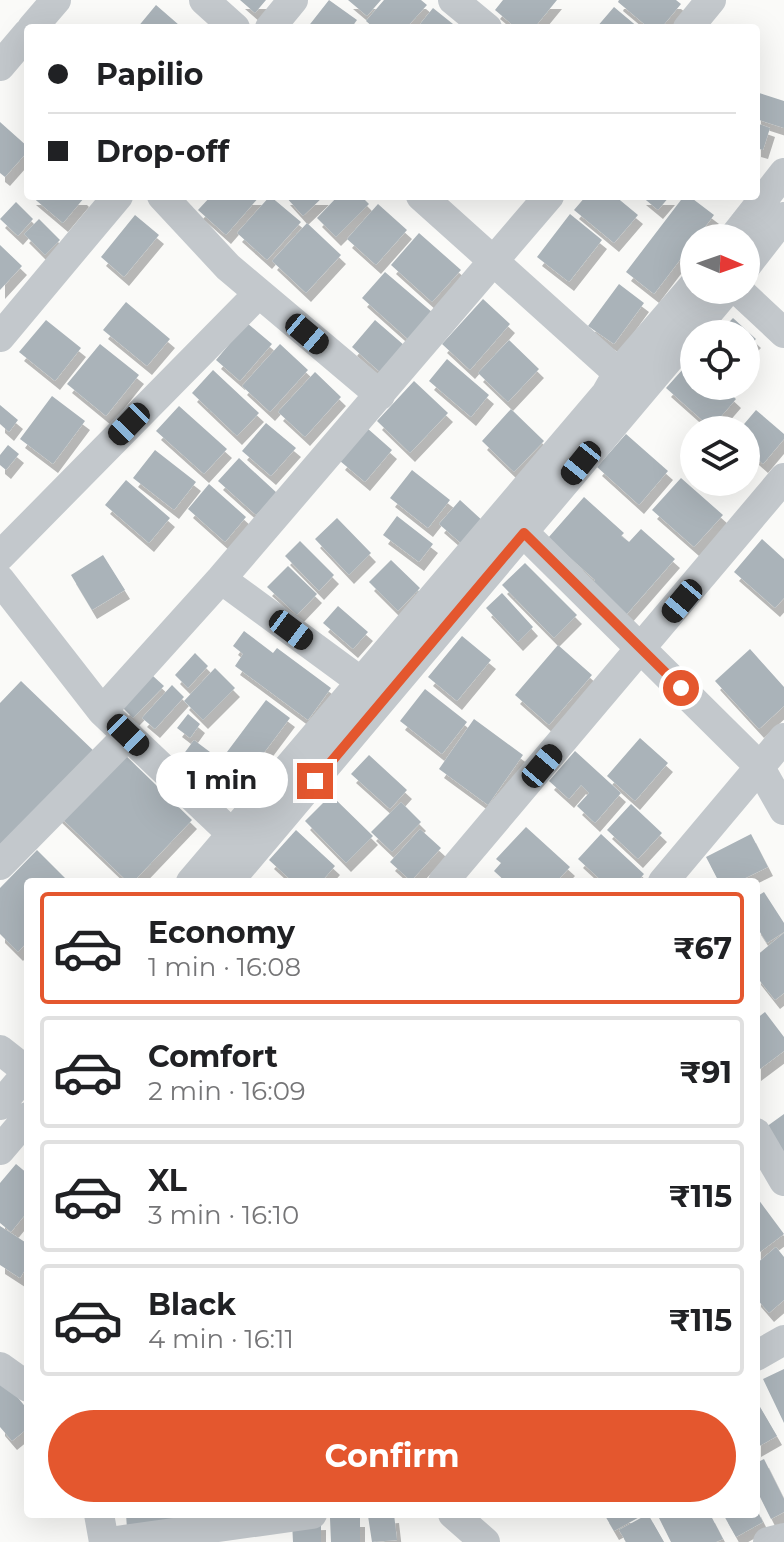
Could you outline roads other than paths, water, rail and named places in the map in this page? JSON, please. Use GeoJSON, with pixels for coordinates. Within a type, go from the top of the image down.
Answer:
{"type":"FeatureCollection","features":[{"type":"Feature","properties":{"kind":"street"},"geometry":{"type":"LineString","coordinates":[[38,24],[56,0]]}},
{"type":"Feature","properties":{"kind":"street"},"geometry":{"type":"LineString","coordinates":[[204,0],[231,24]]}},
{"type":"Feature","properties":{"kind":"street"},"geometry":{"type":"LineString","coordinates":[[273,24],[293,0]]}},
{"type":"Feature","properties":{"kind":"street"},"geometry":{"type":"LineString","coordinates":[[453,0],[482,24]]}},
{"type":"Feature","properties":{"kind":"street"},"geometry":{"type":"LineString","coordinates":[[691,24],[711,0]]}},
{"type":"Feature","properties":{"kind":"street"},"geometry":{"type":"LineString","coordinates":[[744,224],[784,173]]}},
{"type":"Feature","properties":{"kind":"street"},"geometry":{"type":"LineString","coordinates":[[0,337],[115,200]]}},
{"type":"Feature","properties":{"kind":"street"},"geometry":{"type":"LineString","coordinates":[[166,200],[228,267],[380,395]]}},
{"type":"Feature","properties":{"kind":"street"},"geometry":{"type":"LineString","coordinates":[[425,200],[618,373]]}},
{"type":"Feature","properties":{"kind":"street"},"geometry":{"type":"LineString","coordinates":[[102,711],[221,579],[546,200]]}},
{"type":"Feature","properties":{"kind":"street"},"geometry":{"type":"LineString","coordinates":[[760,248],[784,217]]}},
{"type":"Feature","properties":{"kind":"street"},"geometry":{"type":"LineString","coordinates":[[0,556],[259,293]]}},
{"type":"Feature","properties":{"kind":"street"},"geometry":{"type":"LineString","coordinates":[[231,878],[512,525],[618,373],[680,301]]}},
{"type":"Feature","properties":{"kind":"street"},"geometry":{"type":"LineString","coordinates":[[194,878],[360,681],[512,525],[715,304]]}},
{"type":"Feature","properties":{"kind":"street"},"geometry":{"type":"LineString","coordinates":[[753,304],[784,333]]}},
{"type":"Feature","properties":{"kind":"street"},"geometry":{"type":"LineString","coordinates":[[446,878],[784,478]]}},
{"type":"Feature","properties":{"kind":"street"},"geometry":{"type":"LineString","coordinates":[[512,525],[759,766],[784,810]]}},
{"type":"Feature","properties":{"kind":"street"},"geometry":{"type":"LineString","coordinates":[[221,579],[360,681]]}},
{"type":"Feature","properties":{"kind":"street"},"geometry":{"type":"LineString","coordinates":[[0,580],[102,711],[232,834]]}},
{"type":"Feature","properties":{"kind":"street"},"geometry":{"type":"LineString","coordinates":[[0,865],[128,735]]}},
{"type":"Feature","properties":{"kind":"street"},"geometry":{"type":"LineString","coordinates":[[666,878],[784,738]]}},
{"type":"Feature","properties":{"kind":"street"},"geometry":{"type":"LineString","coordinates":[[0,1050],[24,1069]]}},
{"type":"Feature","properties":{"kind":"street"},"geometry":{"type":"LineString","coordinates":[[0,1105],[24,1077]]}},
{"type":"Feature","properties":{"kind":"street"},"geometry":{"type":"LineString","coordinates":[[760,1140],[784,1181]]}},
{"type":"Feature","properties":{"kind":"street"},"geometry":{"type":"LineString","coordinates":[[760,1354],[784,1340]]}},
{"type":"Feature","properties":{"kind":"street"},"geometry":{"type":"LineString","coordinates":[[0,1367],[24,1384]]}},
{"type":"Feature","properties":{"kind":"street"},"geometry":{"type":"LineString","coordinates":[[100,1518],[107,1542],[283,1518]]}},
{"type":"Feature","properties":{"kind":"street"},"geometry":{"type":"LineString","coordinates":[[458,1518],[485,1542]]}},
{"type":"Feature","properties":{"kind":"street"},"geometry":{"type":"LineString","coordinates":[[768,1542],[784,1538]]}}]}
